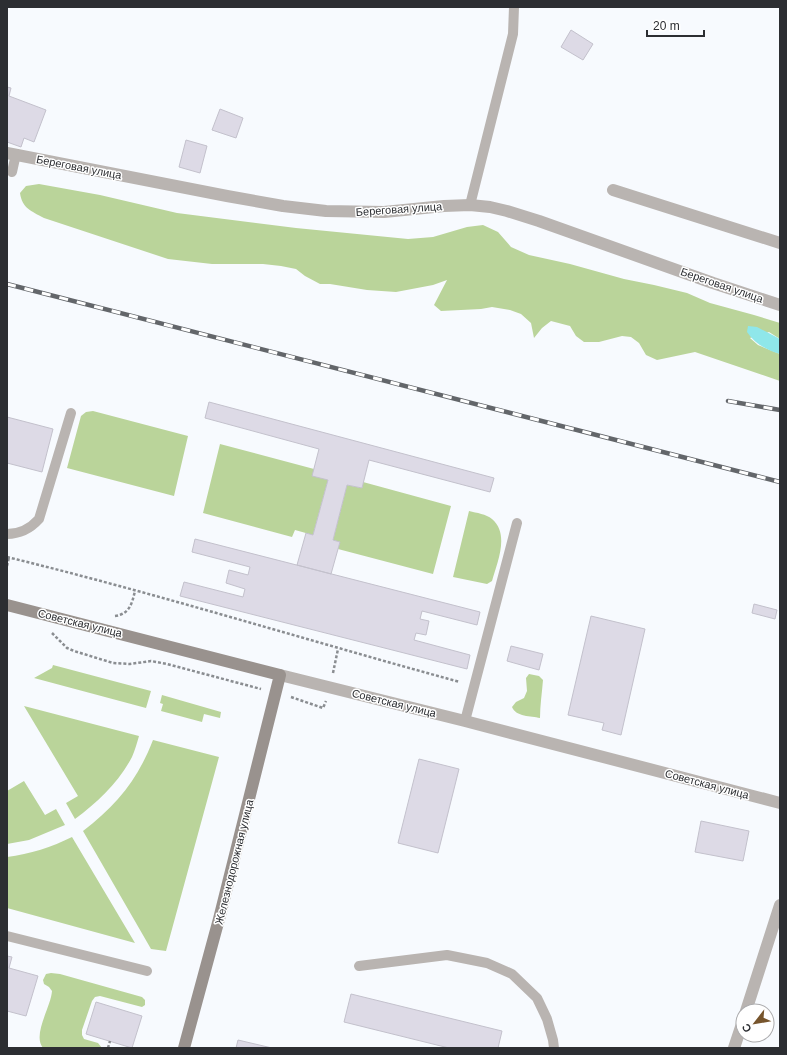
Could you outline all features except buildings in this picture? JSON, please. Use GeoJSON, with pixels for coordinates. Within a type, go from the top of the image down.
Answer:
{"type":"FeatureCollection","features":[{"type":"Feature","properties":{"kind":"main road","name":"Советская улица"},"geometry":{"type":"LineString","coordinates":[[7,605],[280,675]]}},
{"type":"Feature","properties":{"kind":"main road","name":"Железнодорожная улица"},"geometry":{"type":"LineString","coordinates":[[184,1048],[219,919],[280,675]]}},
{"type":"Feature","properties":{"kind":"street","name":"Береговая улица"},"geometry":{"type":"LineString","coordinates":[[12,153],[283,206],[326,211],[384,212],[470,205],[507,211],[539,221],[714,284],[780,305]]}},
{"type":"Feature","properties":{"kind":"street"},"geometry":{"type":"LineString","coordinates":[[613,190],[780,243]]}},
{"type":"Feature","properties":{"kind":"street","name":"Советская улица"},"geometry":{"type":"LineString","coordinates":[[280,675],[465,721],[780,803]]}},
{"type":"Feature","properties":{"kind":"street"},"geometry":{"type":"LineString","coordinates":[[749,1003],[780,905]]}},
{"type":"Feature","properties":{"kind":"lane"},"geometry":{"type":"LineString","coordinates":[[470,205],[513,34],[514,7]]}},
{"type":"Feature","properties":{"kind":"lane"},"geometry":{"type":"LineString","coordinates":[[12,153],[12,172]]}},
{"type":"Feature","properties":{"kind":"lane"},"geometry":{"type":"LineString","coordinates":[[7,534],[19,533],[28,529],[39,519],[71,413]]}},
{"type":"Feature","properties":{"kind":"lane"},"geometry":{"type":"LineString","coordinates":[[465,721],[517,523]]}},
{"type":"Feature","properties":{"kind":"lane"},"geometry":{"type":"LineString","coordinates":[[7,936],[147,971]]}},
{"type":"Feature","properties":{"kind":"lane"},"geometry":{"type":"LineString","coordinates":[[359,966],[447,955],[487,963],[512,974],[536,998],[547,1019],[554,1048]]}},
{"type":"Feature","properties":{"kind":"path"},"geometry":{"type":"LineString","coordinates":[[7,566],[8,557],[248,622],[338,649],[474,686]]}},
{"type":"Feature","properties":{"kind":"path"},"geometry":{"type":"LineString","coordinates":[[111,616],[118,616],[128,611],[132,606],[136,591]]}},
{"type":"Feature","properties":{"kind":"path"},"geometry":{"type":"LineString","coordinates":[[108,1048],[110,1041]]}},
{"type":"Feature","properties":{"kind":"green space"},"geometry":{"type":"Polygon","coordinates":[[[39,184],[100,195],[177,213],[296,228],[408,239],[433,237],[467,227],[483,225],[498,232],[511,247],[529,255],[687,293],[710,303],[780,323],[780,339],[769,332],[750,338],[758,345],[780,354],[780,381],[695,352],[657,360],[646,355],[639,343],[631,337],[622,336],[599,342],[584,342],[576,336],[570,326],[551,321],[542,328],[534,338],[531,323],[521,314],[510,310],[492,307],[441,311],[434,305],[447,280],[433,285],[396,292],[367,290],[330,284],[320,284],[296,269],[281,266],[263,264],[212,264],[168,259],[44,218],[35,213],[25,206],[20,193],[26,186],[39,184]]]}},
{"type":"Feature","properties":{"kind":"green space"},"geometry":{"type":"Polygon","coordinates":[[[93,411],[188,436],[174,496],[67,468],[81,416],[86,412],[93,411]]]}},
{"type":"Feature","properties":{"kind":"green space"},"geometry":{"type":"Polygon","coordinates":[[[220,444],[314,469],[328,480],[313,535],[295,530],[292,537],[203,513],[220,444]]]}},
{"type":"Feature","properties":{"kind":"green space"},"geometry":{"type":"Polygon","coordinates":[[[363,482],[451,506],[433,574],[338,549],[340,542],[333,540],[347,485],[362,488],[363,482]]]}},
{"type":"Feature","properties":{"kind":"green space"},"geometry":{"type":"Polygon","coordinates":[[[469,511],[490,517],[497,525],[500,532],[501,549],[499,557],[492,581],[487,584],[453,577],[469,511]]]}},
{"type":"Feature","properties":{"kind":"green space"},"geometry":{"type":"Polygon","coordinates":[[[53,665],[151,691],[146,708],[34,678],[52,668],[53,665]]]}},
{"type":"Feature","properties":{"kind":"green space"},"geometry":{"type":"Polygon","coordinates":[[[529,674],[539,676],[543,680],[540,718],[517,713],[512,707],[516,702],[524,698],[527,691],[526,678],[529,674]]]}},
{"type":"Feature","properties":{"kind":"green space"},"geometry":{"type":"Polygon","coordinates":[[[162,695],[221,712],[220,718],[204,714],[202,722],[161,711],[163,704],[160,703],[162,695]]]}},
{"type":"Feature","properties":{"kind":"green space"},"geometry":{"type":"Polygon","coordinates":[[[24,706],[139,736],[132,757],[121,775],[100,799],[75,819],[66,803],[78,796],[24,706]]]}},
{"type":"Feature","properties":{"kind":"green space"},"geometry":{"type":"Polygon","coordinates":[[[153,740],[219,757],[166,951],[151,949],[83,831],[106,811],[125,790],[141,767],[153,740]]]}},
{"type":"Feature","properties":{"kind":"green space"},"geometry":{"type":"Polygon","coordinates":[[[24,781],[45,815],[56,809],[65,825],[29,840],[7,844],[7,791],[24,781]]]}},
{"type":"Feature","properties":{"kind":"green space"},"geometry":{"type":"Polygon","coordinates":[[[72,837],[135,943],[7,908],[7,857],[41,850],[72,837]]]}},
{"type":"Feature","properties":{"kind":"green space"},"geometry":{"type":"Polygon","coordinates":[[[46,974],[60,974],[142,997],[145,1000],[145,1005],[142,1007],[100,996],[95,997],[92,1001],[82,1030],[82,1035],[84,1039],[98,1043],[102,1048],[43,1048],[40,1042],[41,1028],[52,991],[44,984],[43,980],[46,974]]]}},
{"type":"Feature","properties":{"kind":"water"},"geometry":{"type":"Polygon","coordinates":[[[748,326],[757,327],[780,339],[780,354],[770,351],[754,340],[747,332],[748,326]]]}},
{"type":"Feature","properties":{"kind":"railway"},"geometry":{"type":"LineString","coordinates":[[7,284],[780,482]]}},
{"type":"Feature","properties":{"kind":"railway"},"geometry":{"type":"LineString","coordinates":[[728,401],[780,410]]}}]}
